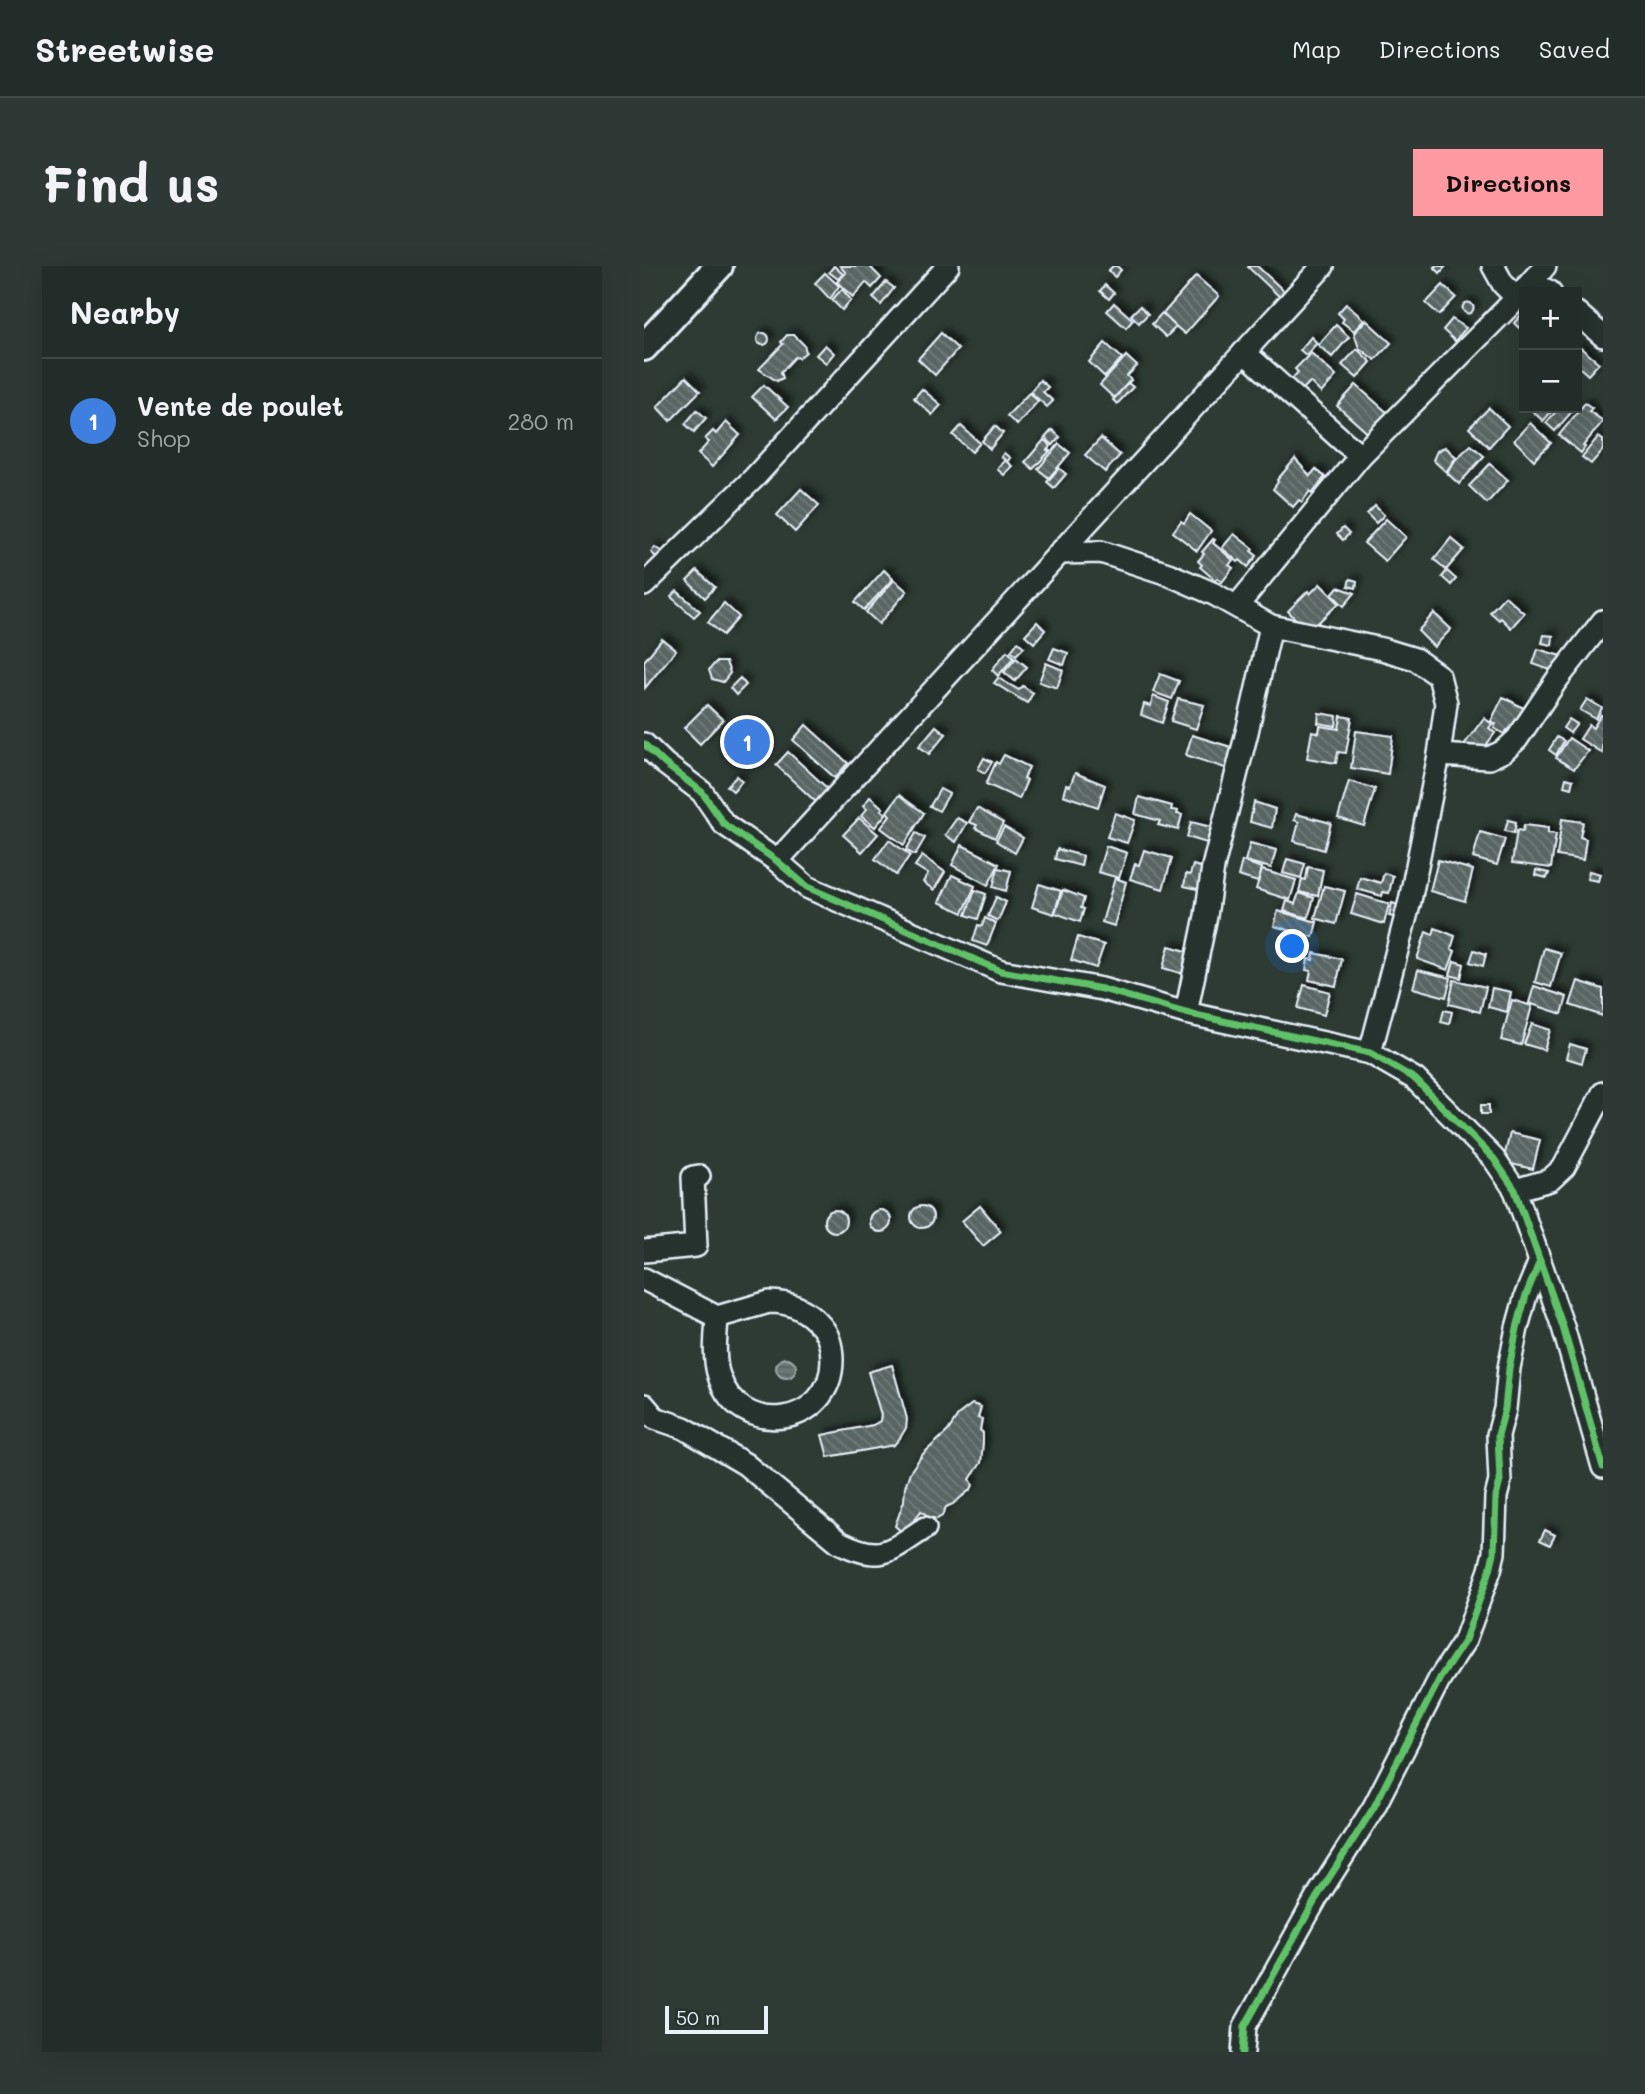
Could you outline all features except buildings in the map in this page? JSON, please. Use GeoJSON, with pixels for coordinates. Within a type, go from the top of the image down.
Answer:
{"type":"FeatureCollection","features":[{"type":"Feature","properties":{"kind":"main road"},"geometry":{"type":"LineString","coordinates":[[644,347],[719,266]]}},
{"type":"Feature","properties":{"kind":"street"},"geometry":{"type":"LineString","coordinates":[[644,585],[754,478],[948,266]]}},
{"type":"Feature","properties":{"kind":"street"},"geometry":{"type":"LineString","coordinates":[[777,861],[1323,266]]}},
{"type":"Feature","properties":{"kind":"street"},"geometry":{"type":"LineString","coordinates":[[1493,266],[1503,284],[1519,292]]}},
{"type":"Feature","properties":{"kind":"street"},"geometry":{"type":"LineString","coordinates":[[1528,287],[1545,266]]}},
{"type":"Feature","properties":{"kind":"street"},"geometry":{"type":"LineString","coordinates":[[1237,606],[1361,455],[1519,297]]}},
{"type":"Feature","properties":{"kind":"street"},"geometry":{"type":"LineString","coordinates":[[1582,317],[1603,336]]}},
{"type":"Feature","properties":{"kind":"street"},"geometry":{"type":"LineString","coordinates":[[1244,352],[1343,442],[1361,455]]}},
{"type":"Feature","properties":{"kind":"street"},"geometry":{"type":"LineString","coordinates":[[1059,553],[1101,552],[1168,574],[1214,594],[1271,626],[1415,659],[1439,676],[1446,704],[1439,755],[1410,901],[1370,1052]]}},
{"type":"Feature","properties":{"kind":"street"},"geometry":{"type":"LineString","coordinates":[[1439,755],[1489,758],[1504,751],[1517,739],[1556,681],[1603,621]]}},
{"type":"Feature","properties":{"kind":"street"},"geometry":{"type":"LineString","coordinates":[[1186,1013],[1213,867],[1271,626]]}},
{"type":"Feature","properties":{"kind":"street"},"geometry":{"type":"LineString","coordinates":[[644,744],[702,792],[724,824],[777,861],[807,887],[1001,971],[1102,989],[1186,1013],[1370,1052],[1415,1079],[1494,1158],[1515,1190],[1577,1371],[1603,1467]]}},
{"type":"Feature","properties":{"kind":"street"},"geometry":{"type":"LineString","coordinates":[[1515,1190],[1550,1181],[1564,1167],[1603,1093]]}},
{"type":"Feature","properties":{"kind":"street"},"geometry":{"type":"LineString","coordinates":[[644,1251],[696,1246]]}},
{"type":"Feature","properties":{"kind":"street"},"geometry":{"type":"LineString","coordinates":[[1243,2052],[1245,2026],[1317,1897],[1374,1807],[1440,1678],[1465,1640],[1494,1553],[1497,1530],[1496,1497],[1500,1480],[1498,1435],[1506,1409],[1509,1368],[1520,1317],[1540,1261]]}},
{"type":"Feature","properties":{"kind":"street"},"geometry":{"type":"LineString","coordinates":[[644,1279],[716,1317],[769,1302],[789,1304],[811,1315],[825,1331],[832,1352],[831,1375],[820,1396],[803,1411],[782,1418],[760,1417],[738,1406],[724,1390],[718,1373],[716,1317]]}},
{"type":"Feature","properties":{"kind":"street"},"geometry":{"type":"LineString","coordinates":[[644,1405],[654,1419],[684,1428],[745,1464],[839,1542],[855,1550],[867,1554],[889,1551],[925,1528]]}},
{"type":"Feature","properties":{"kind":"shaded area"},"geometry":{"type":"Polygon","coordinates":[[[786,1358],[793,1361],[796,1368],[793,1375],[786,1378],[779,1375],[776,1368],[779,1361],[786,1358]]]}},
{"type":"Feature","properties":{"kind":"cycle path"},"geometry":{"type":"LineString","coordinates":[[644,744],[702,792],[724,824],[777,861],[807,887],[1001,971],[1102,989],[1186,1013],[1370,1053],[1415,1079],[1494,1159],[1515,1190],[1563,1327],[1603,1467]]}},
{"type":"Feature","properties":{"kind":"cycle path"},"geometry":{"type":"LineString","coordinates":[[1243,2052],[1245,2026],[1317,1897],[1374,1807],[1440,1678],[1465,1640],[1494,1553],[1496,1497],[1500,1481],[1498,1435],[1505,1409],[1517,1328],[1526,1295],[1540,1261]]}},
{"type":"Feature","properties":{"kind":"place","name":"Vente de poulet"},"geometry":{"type":"Point","coordinates":[747,742]}}]}
